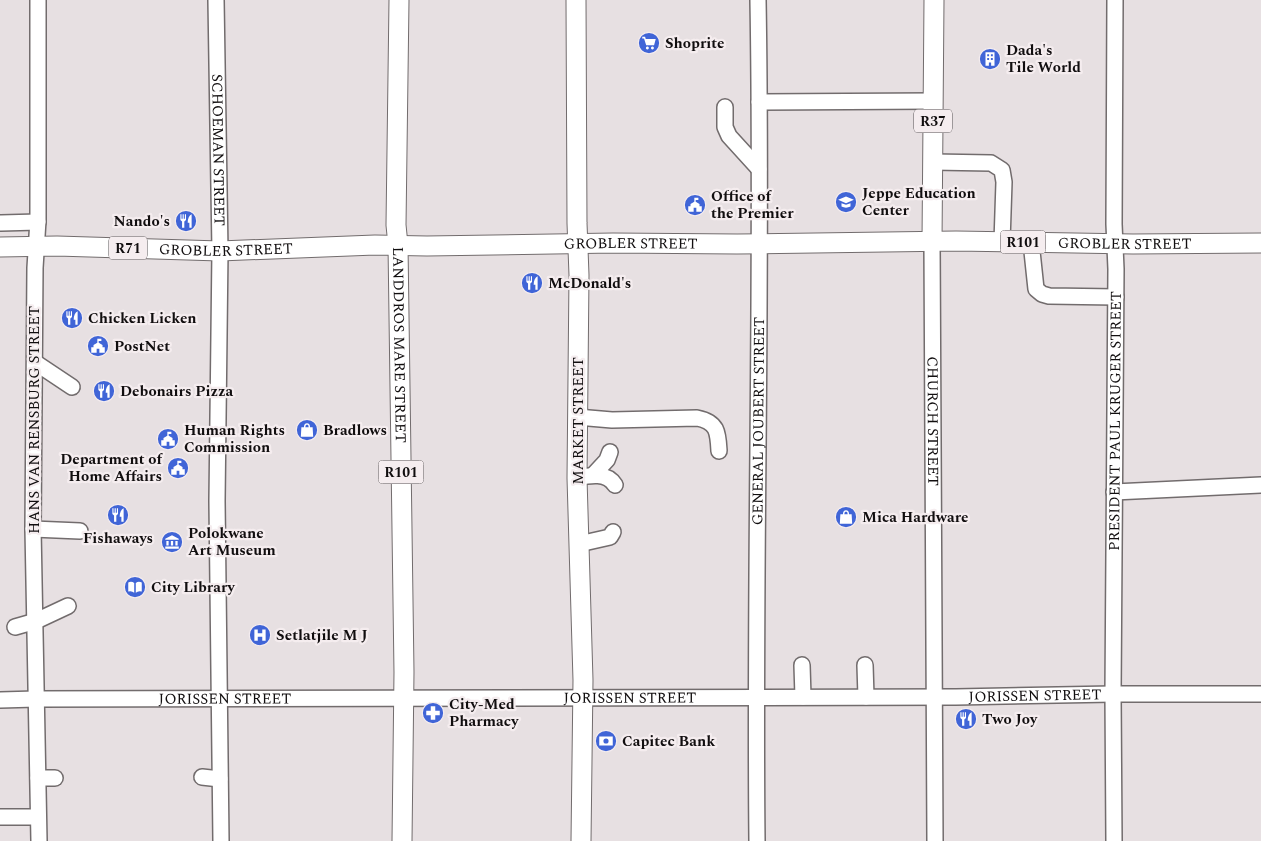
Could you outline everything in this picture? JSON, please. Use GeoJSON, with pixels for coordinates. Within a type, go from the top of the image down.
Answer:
{"type":"FeatureCollection","features":[{"type":"Feature","properties":{"kind":"main road","name":"LANDDROS MARE STREET"},"geometry":{"type":"LineString","coordinates":[[399,0],[396,225],[398,245],[403,699],[402,841]]}},
{"type":"Feature","properties":{"kind":"main road","name":"MARKET STREET"},"geometry":{"type":"LineString","coordinates":[[576,0],[578,417],[586,476],[579,544],[583,698],[581,841]]}},
{"type":"Feature","properties":{"kind":"main road","name":"CHURCH STREET"},"geometry":{"type":"LineString","coordinates":[[932,242],[934,0]]}},
{"type":"Feature","properties":{"kind":"main road","name":"GROBLER STREET"},"geometry":{"type":"LineString","coordinates":[[1,247],[220,251],[398,245],[932,242],[1261,243]]}},
{"type":"Feature","properties":{"kind":"street","name":"HANS VAN RENSBURG STREET"},"geometry":{"type":"LineString","coordinates":[[38,0],[38,222],[36,247],[33,529],[39,841]]}},
{"type":"Feature","properties":{"kind":"street","name":"SCHOEMAN STREET"},"geometry":{"type":"LineString","coordinates":[[216,0],[220,251],[217,501],[221,841]]}},
{"type":"Feature","properties":{"kind":"street","name":"GENERAL JOUBERT STREET"},"geometry":{"type":"LineString","coordinates":[[757,841],[756,697],[760,169],[758,0]]}},
{"type":"Feature","properties":{"kind":"street","name":"PRESIDENT PAUL KRUGER STREET"},"geometry":{"type":"LineString","coordinates":[[1114,841],[1115,0]]}},
{"type":"Feature","properties":{"kind":"street"},"geometry":{"type":"LineString","coordinates":[[759,102],[933,101]]}},
{"type":"Feature","properties":{"kind":"street"},"geometry":{"type":"LineString","coordinates":[[725,107],[725,127],[729,136],[760,169]]}},
{"type":"Feature","properties":{"kind":"street"},"geometry":{"type":"LineString","coordinates":[[933,162],[992,163],[1002,170],[1004,182],[1002,242]]}},
{"type":"Feature","properties":{"kind":"street"},"geometry":{"type":"LineString","coordinates":[[1,247],[0,223],[38,222]]}},
{"type":"Feature","properties":{"kind":"street","name":"CHURCH STREET"},"geometry":{"type":"LineString","coordinates":[[932,242],[935,841]]}},
{"type":"Feature","properties":{"kind":"street"},"geometry":{"type":"LineString","coordinates":[[1031,242],[1036,289],[1042,294],[1049,296],[1116,298]]}},
{"type":"Feature","properties":{"kind":"street"},"geometry":{"type":"LineString","coordinates":[[36,363],[72,387]]}},
{"type":"Feature","properties":{"kind":"street"},"geometry":{"type":"LineString","coordinates":[[578,417],[612,420],[697,418],[707,420],[712,424],[718,435],[720,451]]}},
{"type":"Feature","properties":{"kind":"street"},"geometry":{"type":"LineString","coordinates":[[586,476],[608,460],[610,452]]}},
{"type":"Feature","properties":{"kind":"street"},"geometry":{"type":"LineString","coordinates":[[586,476],[607,478],[615,485]]}},
{"type":"Feature","properties":{"kind":"street"},"geometry":{"type":"LineString","coordinates":[[1114,492],[1261,485]]}},
{"type":"Feature","properties":{"kind":"street"},"geometry":{"type":"LineString","coordinates":[[33,529],[80,531]]}},
{"type":"Feature","properties":{"kind":"street"},"geometry":{"type":"LineString","coordinates":[[579,544],[610,537],[613,532]]}},
{"type":"Feature","properties":{"kind":"street"},"geometry":{"type":"LineString","coordinates":[[15,627],[36,621],[68,606]]}},
{"type":"Feature","properties":{"kind":"street"},"geometry":{"type":"LineString","coordinates":[[865,664],[866,697]]}},
{"type":"Feature","properties":{"kind":"street"},"geometry":{"type":"LineString","coordinates":[[802,665],[804,697]]}},
{"type":"Feature","properties":{"kind":"street","name":"JORISSEN STREET"},"geometry":{"type":"LineString","coordinates":[[0,700],[36,698],[403,699],[1261,694]]}},
{"type":"Feature","properties":{"kind":"street"},"geometry":{"type":"LineString","coordinates":[[202,777],[220,779]]}},
{"type":"Feature","properties":{"kind":"street"},"geometry":{"type":"LineString","coordinates":[[38,778],[54,778]]}},
{"type":"Feature","properties":{"kind":"street"},"geometry":{"type":"LineString","coordinates":[[0,817],[38,817]]}},
{"type":"Feature","properties":{"kind":"place","name":"Shoprite"},"geometry":{"type":"Point","coordinates":[649,43]}},
{"type":"Feature","properties":{"kind":"place","name":"Dada's Tile World"},"geometry":{"type":"Point","coordinates":[990,59]}},
{"type":"Feature","properties":{"kind":"place","name":"Jeppe Education Center"},"geometry":{"type":"Point","coordinates":[846,202]}},
{"type":"Feature","properties":{"kind":"place","name":"Office of the Premier"},"geometry":{"type":"Point","coordinates":[695,205]}},
{"type":"Feature","properties":{"kind":"place","name":"Nando's"},"geometry":{"type":"Point","coordinates":[186,221]}},
{"type":"Feature","properties":{"kind":"place","name":"McDonald's"},"geometry":{"type":"Point","coordinates":[532,283]}},
{"type":"Feature","properties":{"kind":"place","name":"Chicken Licken"},"geometry":{"type":"Point","coordinates":[72,318]}},
{"type":"Feature","properties":{"kind":"place","name":"PostNet"},"geometry":{"type":"Point","coordinates":[98,346]}},
{"type":"Feature","properties":{"kind":"place","name":"Debonairs Pizza"},"geometry":{"type":"Point","coordinates":[104,391]}},
{"type":"Feature","properties":{"kind":"place","name":"Bradlows"},"geometry":{"type":"Point","coordinates":[307,430]}},
{"type":"Feature","properties":{"kind":"place","name":"Human Rights Commission"},"geometry":{"type":"Point","coordinates":[168,439]}},
{"type":"Feature","properties":{"kind":"place","name":"Department of Home Affairs"},"geometry":{"type":"Point","coordinates":[178,468]}},
{"type":"Feature","properties":{"kind":"place","name":"Fishaways"},"geometry":{"type":"Point","coordinates":[118,515]}},
{"type":"Feature","properties":{"kind":"place","name":"Mica Hardware"},"geometry":{"type":"Point","coordinates":[846,517]}},
{"type":"Feature","properties":{"kind":"place","name":"Polokwane Art Museum"},"geometry":{"type":"Point","coordinates":[172,542]}},
{"type":"Feature","properties":{"kind":"place","name":"City Library"},"geometry":{"type":"Point","coordinates":[135,587]}},
{"type":"Feature","properties":{"kind":"place","name":"Setlatjile M J"},"geometry":{"type":"Point","coordinates":[260,635]}},
{"type":"Feature","properties":{"kind":"place","name":"City-Med Pharmacy"},"geometry":{"type":"Point","coordinates":[433,713]}},
{"type":"Feature","properties":{"kind":"place","name":"Two Joy"},"geometry":{"type":"Point","coordinates":[966,719]}},
{"type":"Feature","properties":{"kind":"place","name":"Capitec Bank"},"geometry":{"type":"Point","coordinates":[606,741]}}]}
